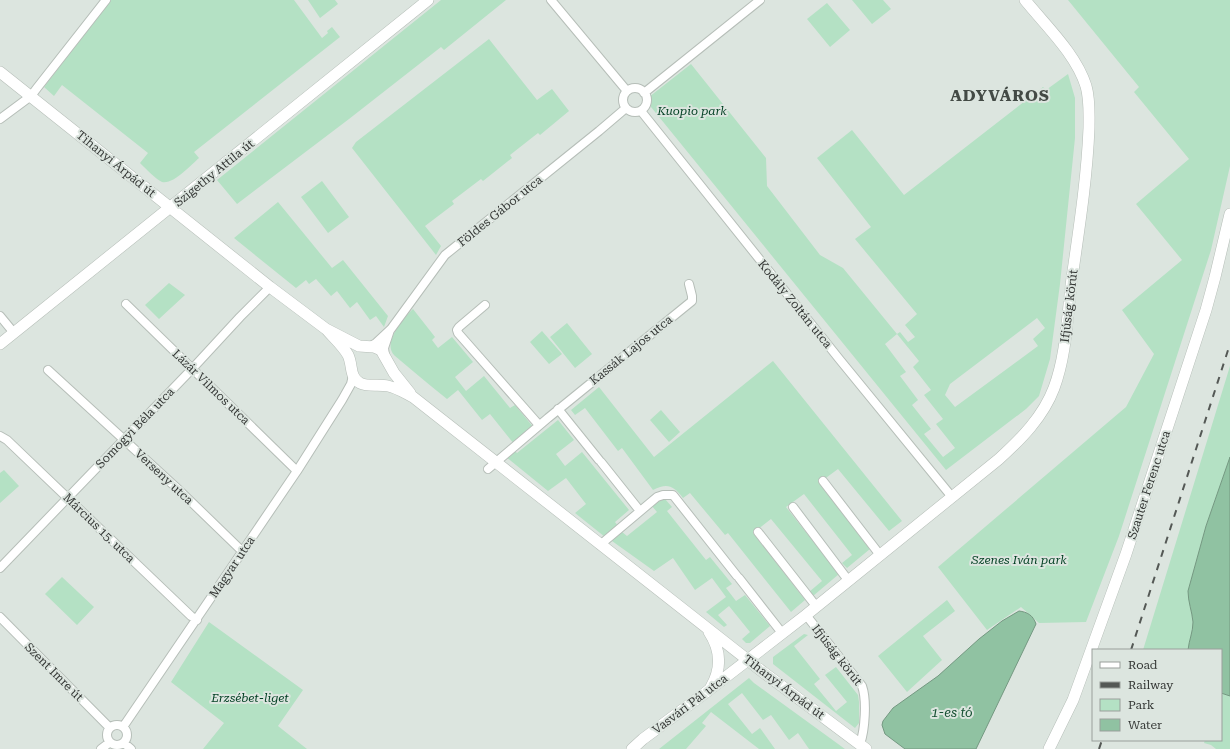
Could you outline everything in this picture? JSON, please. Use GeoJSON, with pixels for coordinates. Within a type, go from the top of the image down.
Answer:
{"type":"FeatureCollection","features":[{"type":"Feature","properties":{"kind":"street"},"geometry":{"type":"LineString","coordinates":[[0,119],[31,96],[106,0]]}},
{"type":"Feature","properties":{"kind":"street","name":"Szigethy Attila út"},"geometry":{"type":"LineString","coordinates":[[0,344],[428,0]]}},
{"type":"Feature","properties":{"kind":"street"},"geometry":{"type":"LineString","coordinates":[[551,0],[627,92]]}},
{"type":"Feature","properties":{"kind":"street"},"geometry":{"type":"LineString","coordinates":[[644,93],[760,0]]}},
{"type":"Feature","properties":{"kind":"street","name":"Ifjúság körút"},"geometry":{"type":"LineString","coordinates":[[748,660],[806,615],[1007,452],[1024,435],[1044,409],[1053,389],[1061,367],[1066,333],[1088,147],[1089,100],[1086,86],[1070,54],[1026,0]]}},
{"type":"Feature","properties":{"kind":"street","name":"Tihanyi Árpád út"},"geometry":{"type":"LineString","coordinates":[[0,72],[270,287],[326,329],[359,346],[378,348],[386,358],[394,373],[413,397],[491,466],[600,545],[748,660],[863,746]]}},
{"type":"Feature","properties":{"kind":"street"},"geometry":{"type":"LineString","coordinates":[[636,89],[641,90],[644,93],[647,101],[641,111],[634,112],[626,108],[623,99],[627,92],[636,89]]}},
{"type":"Feature","properties":{"kind":"street","name":"Földes Gábor utca"},"geometry":{"type":"LineString","coordinates":[[369,347],[376,343],[391,329],[445,255],[600,131],[626,108]]}},
{"type":"Feature","properties":{"kind":"street","name":"Kodály Zoltán utca"},"geometry":{"type":"LineString","coordinates":[[641,111],[840,360],[952,497]]}},
{"type":"Feature","properties":{"kind":"street","name":"Szauter Ferenc utca"},"geometry":{"type":"LineString","coordinates":[[1048,749],[1073,700],[1126,554],[1206,310],[1230,214]]}},
{"type":"Feature","properties":{"kind":"street","name":"Kassák Lajos utca"},"geometry":{"type":"LineString","coordinates":[[539,425],[692,300],[689,284]]}},
{"type":"Feature","properties":{"kind":"street","name":"Somogyi Béla utca"},"geometry":{"type":"LineString","coordinates":[[0,568],[270,287]]}},
{"type":"Feature","properties":{"kind":"street","name":"Lázár Vilmos utca"},"geometry":{"type":"LineString","coordinates":[[126,304],[297,471]]}},
{"type":"Feature","properties":{"kind":"street"},"geometry":{"type":"LineString","coordinates":[[485,305],[459,327],[457,330],[458,333],[539,425],[491,466]]}},
{"type":"Feature","properties":{"kind":"street"},"geometry":{"type":"LineString","coordinates":[[0,316],[14,333]]}},
{"type":"Feature","properties":{"kind":"street","name":"Tihanyi Árpád út"},"geometry":{"type":"LineString","coordinates":[[326,329],[348,356],[352,373],[356,380],[362,384],[374,384],[397,389],[413,397]]}},
{"type":"Feature","properties":{"kind":"street","name":"Földes Gábor utca"},"geometry":{"type":"LineString","coordinates":[[386,358],[384,348],[391,329]]}},
{"type":"Feature","properties":{"kind":"street"},"geometry":{"type":"LineString","coordinates":[[352,373],[354,355],[362,349],[369,347]]}},
{"type":"Feature","properties":{"kind":"street"},"geometry":{"type":"LineString","coordinates":[[374,384],[381,380],[386,374],[388,367],[386,358]]}},
{"type":"Feature","properties":{"kind":"street","name":"Verseny utca"},"geometry":{"type":"LineString","coordinates":[[48,370],[180,491],[243,552]]}},
{"type":"Feature","properties":{"kind":"street","name":"Magyar utca"},"geometry":{"type":"LineString","coordinates":[[124,728],[297,471],[349,389],[352,373]]}},
{"type":"Feature","properties":{"kind":"street","name":"Magyar utca"},"geometry":{"type":"LineString","coordinates":[[339,405],[351,391],[362,384]]}},
{"type":"Feature","properties":{"kind":"street"},"geometry":{"type":"LineString","coordinates":[[558,410],[640,511]]}},
{"type":"Feature","properties":{"kind":"street","name":"Március 15. utca"},"geometry":{"type":"LineString","coordinates":[[0,437],[7,440],[196,620]]}},
{"type":"Feature","properties":{"kind":"street"},"geometry":{"type":"LineString","coordinates":[[823,481],[880,555]]}},
{"type":"Feature","properties":{"kind":"street"},"geometry":{"type":"LineString","coordinates":[[600,545],[657,497],[663,495],[673,495],[782,633]]}},
{"type":"Feature","properties":{"kind":"street"},"geometry":{"type":"LineString","coordinates":[[793,507],[848,580]]}},
{"type":"Feature","properties":{"kind":"street","name":"Ifjúság körút"},"geometry":{"type":"LineString","coordinates":[[758,532],[816,606]]}},
{"type":"Feature","properties":{"kind":"street","name":"Ifjúság körút"},"geometry":{"type":"LineString","coordinates":[[806,615],[862,687],[865,696],[863,746]]}},
{"type":"Feature","properties":{"kind":"street","name":"Szent Imre út"},"geometry":{"type":"LineString","coordinates":[[0,617],[109,727]]}},
{"type":"Feature","properties":{"kind":"street","name":"Tihanyi Árpád út"},"geometry":{"type":"LineString","coordinates":[[702,624],[715,641],[720,659],[717,674],[705,693]]}},
{"type":"Feature","properties":{"kind":"street","name":"Vasvári Pál utca"},"geometry":{"type":"LineString","coordinates":[[632,749],[643,739],[748,660]]}},
{"type":"Feature","properties":{"kind":"street"},"geometry":{"type":"LineString","coordinates":[[112,725],[118,725],[124,728],[127,734],[124,743],[116,745],[109,742],[106,733],[109,727],[112,725]]}},
{"type":"Feature","properties":{"kind":"street"},"geometry":{"type":"LineString","coordinates":[[101,749],[109,742]]}},
{"type":"Feature","properties":{"kind":"street"},"geometry":{"type":"LineString","coordinates":[[124,743],[131,749]]}},
{"type":"Feature","properties":{"kind":"green space"},"geometry":{"type":"Polygon","coordinates":[[[111,0],[294,0],[322,38],[332,27],[340,37],[194,152],[199,158],[182,174],[166,182],[162,182],[140,163],[148,153],[62,85],[54,96],[44,87],[111,0]]]}},
{"type":"Feature","properties":{"kind":"green space"},"geometry":{"type":"Polygon","coordinates":[[[308,0],[335,0],[338,4],[320,18],[308,0]]]}},
{"type":"Feature","properties":{"kind":"green space"},"geometry":{"type":"Polygon","coordinates":[[[441,0],[506,0],[444,50],[441,47],[237,204],[217,180],[441,0]]]}},
{"type":"Feature","properties":{"kind":"green space"},"geometry":{"type":"Polygon","coordinates":[[[852,0],[883,0],[891,9],[872,24],[852,0]]]}},
{"type":"Feature","properties":{"kind":"green space","name":"Szenes Iván park"},"geometry":{"type":"Polygon","coordinates":[[[1068,0],[1230,0],[1230,166],[1211,250],[1119,536],[1086,622],[1039,623],[1021,607],[987,630],[938,567],[1126,407],[1154,354],[1122,310],[1182,260],[1136,204],[1189,159],[1134,92],[1139,87],[1068,0]]]}},
{"type":"Feature","properties":{"kind":"green space"},"geometry":{"type":"Polygon","coordinates":[[[827,3],[850,30],[830,47],[807,19],[827,3]]]}},
{"type":"Feature","properties":{"kind":"green space"},"geometry":{"type":"Polygon","coordinates":[[[489,39],[537,100],[552,89],[569,111],[540,135],[538,133],[510,155],[512,158],[483,181],[481,179],[452,201],[454,204],[425,226],[441,246],[436,255],[352,148],[356,142],[489,39]]]}},
{"type":"Feature","properties":{"kind":"green space","name":"Kuopio park"},"geometry":{"type":"Polygon","coordinates":[[[691,64],[766,158],[767,186],[820,255],[843,268],[897,334],[900,332],[908,342],[915,337],[905,325],[917,314],[855,239],[871,227],[817,158],[852,130],[904,195],[1043,87],[1046,90],[1068,74],[1075,98],[1075,138],[1060,284],[1050,359],[1039,396],[1026,409],[946,470],[651,107],[649,97],[691,64]],[[1037,318],[950,384],[945,395],[955,407],[1038,346],[1033,339],[1045,328],[1037,318]],[[897,334],[885,344],[906,372],[900,376],[918,400],[912,405],[931,429],[924,434],[943,457],[955,448],[936,424],[943,419],[924,395],[931,390],[913,367],[919,361],[897,334]]]}},
{"type":"Feature","properties":{"kind":"green space"},"geometry":{"type":"Polygon","coordinates":[[[322,181],[349,217],[328,233],[301,197],[322,181]]]}},
{"type":"Feature","properties":{"kind":"green space"},"geometry":{"type":"Polygon","coordinates":[[[278,202],[332,268],[343,260],[388,316],[384,327],[376,316],[370,320],[357,302],[350,308],[337,291],[331,296],[316,279],[309,284],[306,280],[296,288],[234,238],[278,202]]]}},
{"type":"Feature","properties":{"kind":"green space"},"geometry":{"type":"Polygon","coordinates":[[[169,283],[185,295],[159,319],[145,305],[169,283]]]}},
{"type":"Feature","properties":{"kind":"green space"},"geometry":{"type":"Polygon","coordinates":[[[413,309],[435,337],[432,340],[438,348],[452,337],[473,362],[455,377],[466,391],[484,376],[510,408],[515,405],[534,428],[514,444],[490,414],[482,420],[458,390],[447,399],[394,355],[391,347],[393,335],[405,317],[413,309]]]}},
{"type":"Feature","properties":{"kind":"green space"},"geometry":{"type":"Polygon","coordinates":[[[567,323],[592,354],[575,368],[550,337],[567,323]]]}},
{"type":"Feature","properties":{"kind":"green space"},"geometry":{"type":"Polygon","coordinates":[[[542,331],[562,354],[549,364],[530,342],[542,331]]]}},
{"type":"Feature","properties":{"kind":"green space"},"geometry":{"type":"Polygon","coordinates":[[[773,361],[902,521],[889,531],[838,469],[819,483],[870,549],[847,568],[842,563],[852,555],[804,494],[786,507],[839,574],[813,596],[809,592],[822,581],[771,519],[753,533],[805,600],[791,612],[728,533],[725,535],[690,493],[683,498],[670,486],[662,486],[653,490],[622,448],[618,451],[585,408],[575,415],[571,410],[599,387],[654,457],[773,361]]]}},
{"type":"Feature","properties":{"kind":"green space"},"geometry":{"type":"Polygon","coordinates":[[[1230,366],[1230,457],[1206,526],[1188,591],[1193,622],[1188,649],[1143,649],[1230,366]]]}},
{"type":"Feature","properties":{"kind":"green space"},"geometry":{"type":"Polygon","coordinates":[[[661,410],[680,432],[669,442],[650,420],[661,410]]]}},
{"type":"Feature","properties":{"kind":"green space"},"geometry":{"type":"Polygon","coordinates":[[[558,420],[574,440],[556,454],[565,466],[582,452],[629,510],[615,522],[618,526],[605,537],[575,513],[586,504],[566,478],[548,491],[506,457],[514,450],[517,453],[558,420]]]}},
{"type":"Feature","properties":{"kind":"green space"},"geometry":{"type":"Polygon","coordinates":[[[4,470],[19,486],[0,503],[0,473],[4,470]]]}},
{"type":"Feature","properties":{"kind":"green space"},"geometry":{"type":"Polygon","coordinates":[[[665,499],[672,507],[667,511],[706,560],[710,557],[732,584],[726,588],[736,601],[745,595],[770,626],[750,643],[746,643],[742,639],[750,632],[729,606],[718,615],[727,625],[724,627],[706,612],[726,597],[712,578],[695,590],[673,558],[654,571],[612,541],[622,532],[627,536],[657,512],[651,505],[657,500],[665,499]]]}},
{"type":"Feature","properties":{"kind":"green space"},"geometry":{"type":"Polygon","coordinates":[[[62,577],[94,607],[77,625],[45,594],[62,577]]]}},
{"type":"Feature","properties":{"kind":"green space"},"geometry":{"type":"Polygon","coordinates":[[[947,600],[955,611],[923,636],[942,660],[907,692],[878,656],[947,600]]]}},
{"type":"Feature","properties":{"kind":"green space","name":"Erzsébet-liget"},"geometry":{"type":"Polygon","coordinates":[[[209,622],[303,690],[278,726],[307,749],[203,749],[224,723],[171,682],[209,622]]]}},
{"type":"Feature","properties":{"kind":"green space"},"geometry":{"type":"Polygon","coordinates":[[[804,634],[808,635],[794,646],[820,679],[814,684],[836,711],[847,702],[825,675],[836,667],[858,695],[859,723],[855,728],[773,664],[773,657],[804,634]]]}},
{"type":"Feature","properties":{"kind":"green space"},"geometry":{"type":"Polygon","coordinates":[[[749,678],[845,749],[809,749],[798,733],[789,740],[771,715],[763,720],[742,693],[728,704],[752,734],[760,728],[775,749],[759,749],[711,712],[702,723],[706,726],[686,749],[659,749],[749,678]]]}},
{"type":"Feature","properties":{"kind":"green space"},"geometry":{"type":"Polygon","coordinates":[[[1222,693],[1230,696],[1230,749],[1216,749],[1211,745],[1204,743],[1205,741],[1222,741],[1222,693]]]}},
{"type":"Feature","properties":{"kind":"water"},"geometry":{"type":"Polygon","coordinates":[[[1230,457],[1230,696],[1222,693],[1222,649],[1188,649],[1193,622],[1188,591],[1206,526],[1230,457]]]}},
{"type":"Feature","properties":{"kind":"water","name":"1-es tó"},"geometry":{"type":"Polygon","coordinates":[[[1019,611],[1029,614],[1036,624],[976,749],[905,749],[885,734],[882,725],[883,721],[893,708],[938,676],[979,639],[1002,621],[1019,611]]]}},
{"type":"Feature","properties":{"kind":"railway"},"geometry":{"type":"LineString","coordinates":[[1131,649],[1230,344]]}},
{"type":"Feature","properties":{"kind":"railway"},"geometry":{"type":"LineString","coordinates":[[1099,749],[1102,741]]}},
{"type":"Feature","properties":{"kind":"district","name":"ADYVÁROS"},"geometry":{"type":"Point","coordinates":[1000,95]}}]}
